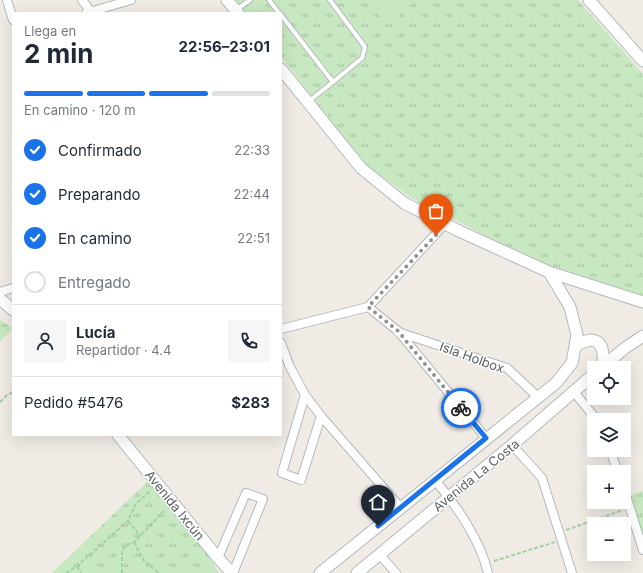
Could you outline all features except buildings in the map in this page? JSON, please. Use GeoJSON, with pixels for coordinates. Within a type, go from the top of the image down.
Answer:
{"type":"FeatureCollection","features":[{"type":"Feature","properties":{"kind":"main road"},"geometry":{"type":"LineString","coordinates":[[227,0],[237,12]]}},
{"type":"Feature","properties":{"kind":"main road"},"geometry":{"type":"LineString","coordinates":[[589,0],[643,61]]}},
{"type":"Feature","properties":{"kind":"main road"},"geometry":{"type":"LineString","coordinates":[[283,74],[361,168],[404,203],[445,224],[549,272],[643,303]]}},
{"type":"Feature","properties":{"kind":"main road","name":"Avenida La Costa"},"geometry":{"type":"LineString","coordinates":[[320,573],[556,383],[572,363],[577,335],[570,307],[549,272]]}},
{"type":"Feature","properties":{"kind":"main road"},"geometry":{"type":"LineString","coordinates":[[0,299],[12,309]]}},
{"type":"Feature","properties":{"kind":"main road"},"geometry":{"type":"LineString","coordinates":[[610,361],[624,348],[643,336]]}},
{"type":"Feature","properties":{"kind":"main road"},"geometry":{"type":"LineString","coordinates":[[575,346],[586,341],[596,341],[603,350],[604,361]]}},
{"type":"Feature","properties":{"kind":"main road","name":"Avenida La Costa"},"geometry":{"type":"LineString","coordinates":[[357,573],[512,445],[587,380]]}},
{"type":"Feature","properties":{"kind":"main road","name":"Avenida Ixcún"},"geometry":{"type":"LineString","coordinates":[[119,436],[218,558],[233,573]]}},
{"type":"Feature","properties":{"kind":"street"},"geometry":{"type":"LineString","coordinates":[[7,0],[12,17]]}},
{"type":"Feature","properties":{"kind":"street"},"geometry":{"type":"LineString","coordinates":[[82,0],[88,12],[131,0]]}},
{"type":"Feature","properties":{"kind":"street"},"geometry":{"type":"LineString","coordinates":[[282,329],[368,307],[445,224]]}},
{"type":"Feature","properties":{"kind":"street"},"geometry":{"type":"LineString","coordinates":[[0,292],[12,288]]}},
{"type":"Feature","properties":{"kind":"street"},"geometry":{"type":"LineString","coordinates":[[368,307],[398,331],[486,438]]}},
{"type":"Feature","properties":{"kind":"street","name":"Isla Holbox"},"geometry":{"type":"LineString","coordinates":[[398,331],[507,368],[538,397]]}},
{"type":"Feature","properties":{"kind":"street"},"geometry":{"type":"LineString","coordinates":[[282,352],[305,395],[321,416],[401,508]]}},
{"type":"Feature","properties":{"kind":"street"},"geometry":{"type":"LineString","coordinates":[[574,392],[591,413]]}},
{"type":"Feature","properties":{"kind":"street"},"geometry":{"type":"LineString","coordinates":[[305,395],[282,473],[301,480],[321,416]]}},
{"type":"Feature","properties":{"kind":"street"},"geometry":{"type":"LineString","coordinates":[[512,445],[542,478],[572,573]]}},
{"type":"Feature","properties":{"kind":"street"},"geometry":{"type":"LineString","coordinates":[[436,480],[449,496],[476,540],[488,573]]}},
{"type":"Feature","properties":{"kind":"street"},"geometry":{"type":"LineString","coordinates":[[218,558],[246,493],[263,499],[233,573]]}},
{"type":"Feature","properties":{"kind":"street"},"geometry":{"type":"LineString","coordinates":[[631,508],[643,550]]}},
{"type":"Feature","properties":{"kind":"street"},"geometry":{"type":"LineString","coordinates":[[379,554],[396,573]]}},
{"type":"Feature","properties":{"kind":"lane"},"geometry":{"type":"LineString","coordinates":[[237,12],[250,0]]}},
{"type":"Feature","properties":{"kind":"lane"},"geometry":{"type":"LineString","coordinates":[[269,0],[278,12]]}},
{"type":"Feature","properties":{"kind":"lane"},"geometry":{"type":"LineString","coordinates":[[307,102],[362,58],[365,47],[330,0]]}},
{"type":"Feature","properties":{"kind":"lane"},"geometry":{"type":"LineString","coordinates":[[282,17],[333,82]]}},
{"type":"Feature","properties":{"kind":"path"},"geometry":{"type":"LineString","coordinates":[[0,402],[12,392]]}},
{"type":"Feature","properties":{"kind":"path"},"geometry":{"type":"LineString","coordinates":[[66,573],[77,566],[128,521],[135,505],[158,484]]}},
{"type":"Feature","properties":{"kind":"path"},"geometry":{"type":"LineString","coordinates":[[486,564],[628,509]]}},
{"type":"Feature","properties":{"kind":"path"},"geometry":{"type":"LineString","coordinates":[[122,573],[122,551],[126,545],[134,542],[141,536],[164,511]]}},
{"type":"Feature","properties":{"kind":"path"},"geometry":{"type":"LineString","coordinates":[[128,521],[141,536]]}},
{"type":"Feature","properties":{"kind":"path"},"geometry":{"type":"LineString","coordinates":[[134,542],[144,561],[159,573]]}},
{"type":"Feature","properties":{"kind":"path"},"geometry":{"type":"LineString","coordinates":[[77,566],[81,573]]}},
{"type":"Feature","properties":{"kind":"green space"},"geometry":{"type":"Polygon","coordinates":[[[235,0],[578,0],[643,74],[643,297],[549,267],[413,199],[365,164],[282,58],[282,12],[244,12],[235,0]]]}},
{"type":"Feature","properties":{"kind":"green space"},"geometry":{"type":"Polygon","coordinates":[[[365,0],[415,0],[388,25],[365,0]]]}},
{"type":"Feature","properties":{"kind":"green space"},"geometry":{"type":"Polygon","coordinates":[[[0,320],[12,327],[12,329],[0,342],[0,320]]]}},
{"type":"Feature","properties":{"kind":"green space"},"geometry":{"type":"Polygon","coordinates":[[[148,481],[208,555],[219,573],[52,573],[148,481]]]}},
{"type":"Feature","properties":{"kind":"green space"},"geometry":{"type":"Polygon","coordinates":[[[643,491],[643,533],[631,498],[631,495],[643,491]]]}},
{"type":"Feature","properties":{"kind":"way so far"},"geometry":{"type":"LineString","coordinates":[[436,235],[368,307],[398,331],[461,408]]}},
{"type":"Feature","properties":{"kind":"route"},"geometry":{"type":"LineString","coordinates":[[378,526],[486,438],[461,408]]}}]}
